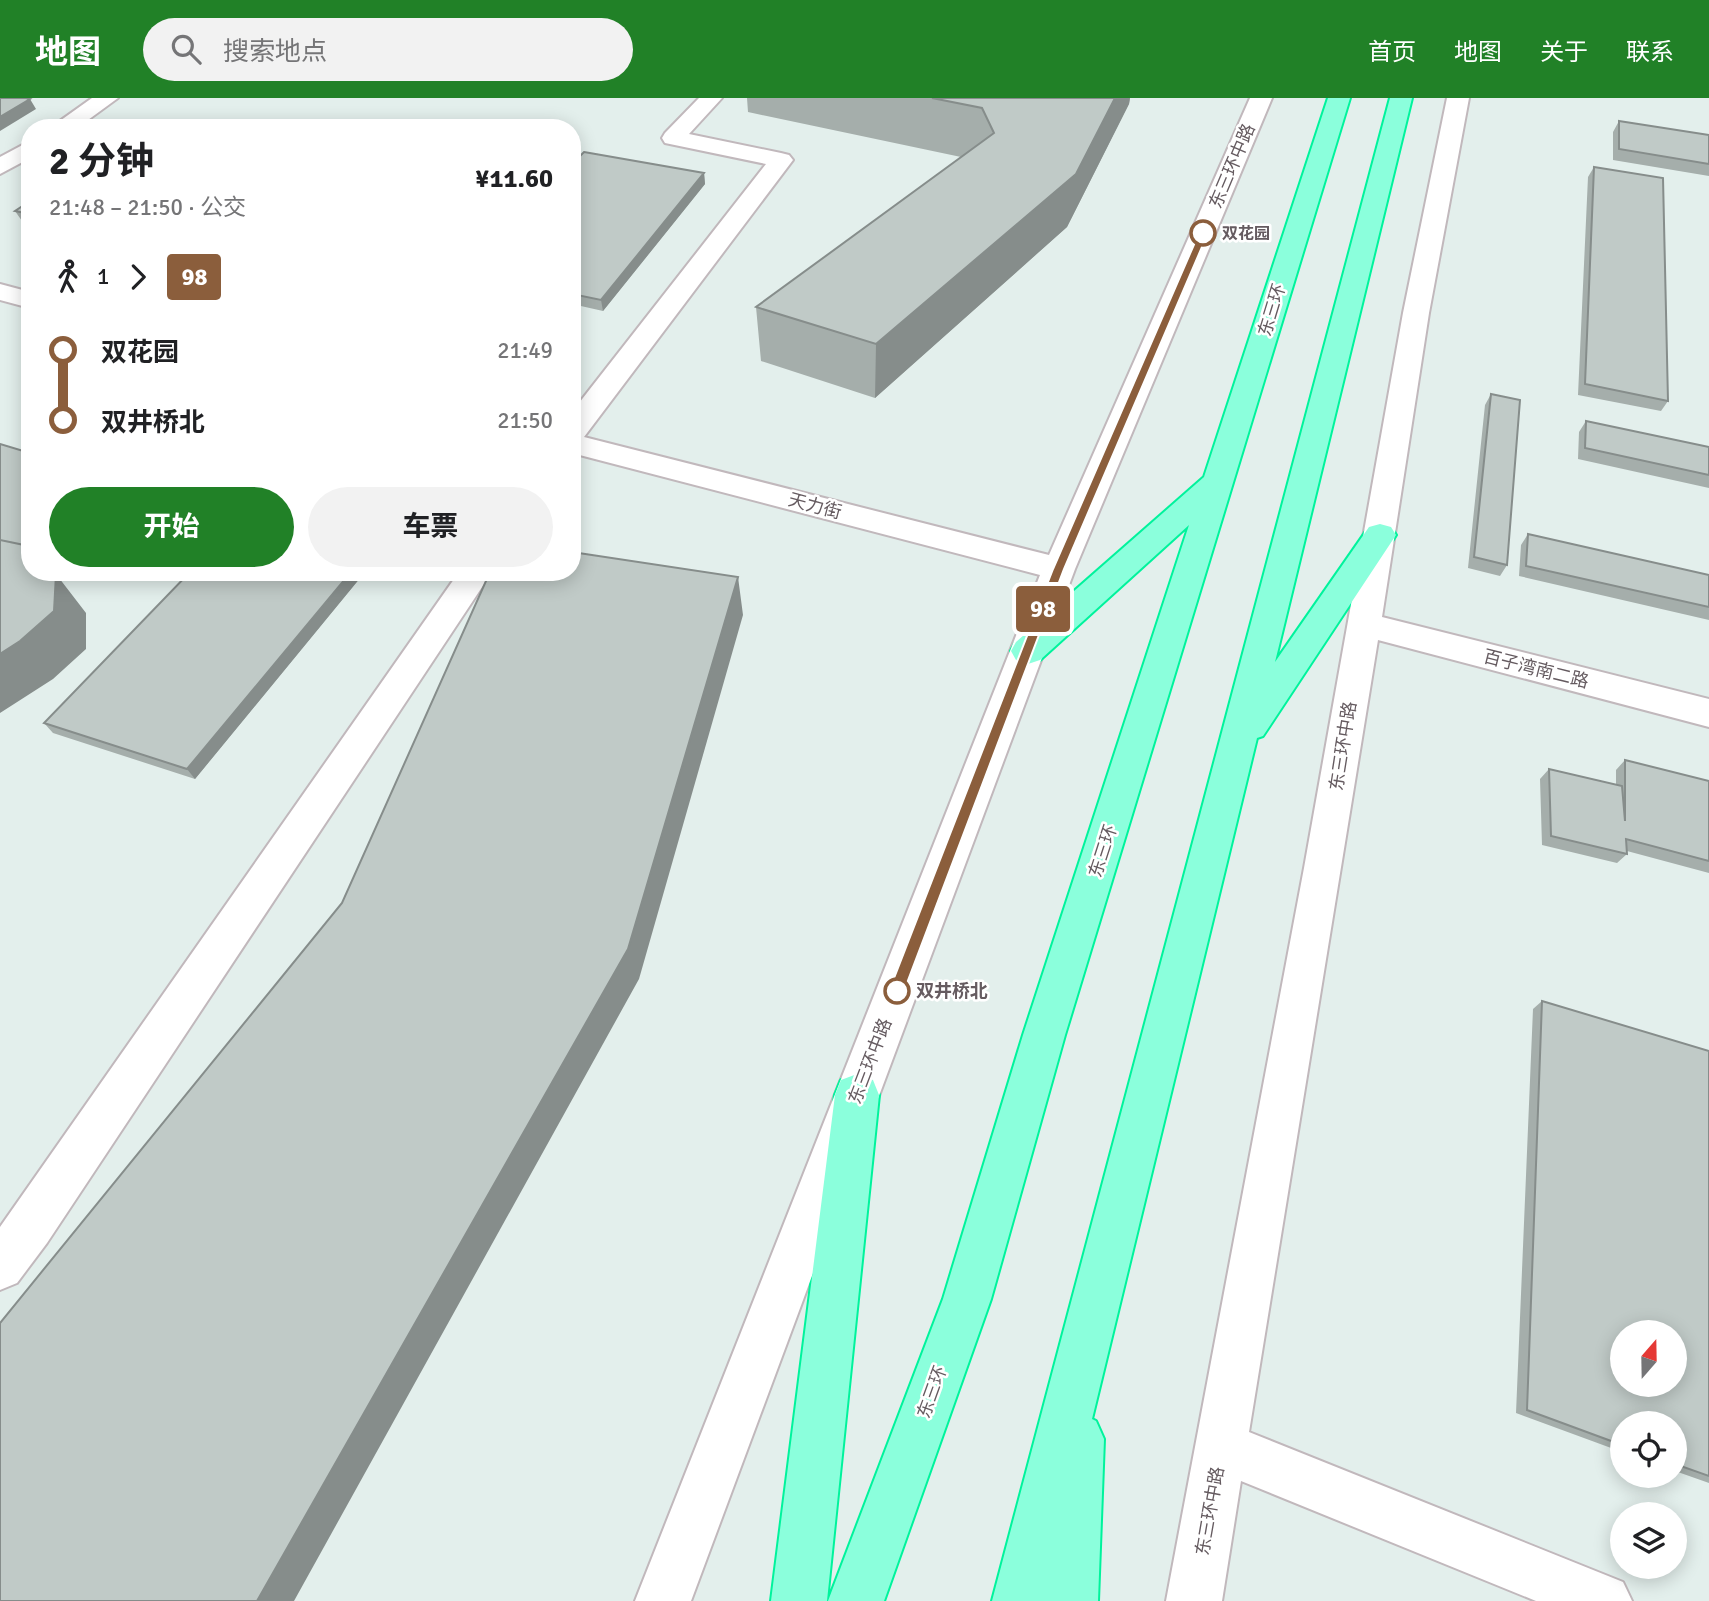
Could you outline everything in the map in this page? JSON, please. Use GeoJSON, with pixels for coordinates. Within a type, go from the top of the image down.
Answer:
{"type":"FeatureCollection","features":[{"type":"Feature","properties":{"kind":"highway","name":"东三环"},"geometry":{"type":"LineString","coordinates":[[856,1601],[967,1299],[1044,1035],[1339,98]]}},
{"type":"Feature","properties":{"kind":"highway"},"geometry":{"type":"LineString","coordinates":[[1020,1601],[1401,98]]}},
{"type":"Feature","properties":{"kind":"highway"},"geometry":{"type":"LineString","coordinates":[[1028,651],[1219,481]]}},
{"type":"Feature","properties":{"kind":"highway"},"geometry":{"type":"LineString","coordinates":[[1235,748],[1380,535]]}},
{"type":"Feature","properties":{"kind":"highway"},"geometry":{"type":"LineString","coordinates":[[799,1601],[857,1095]]}},
{"type":"Feature","properties":{"kind":"highway"},"geometry":{"type":"LineString","coordinates":[[1070,1601],[1083,1352]]}},
{"type":"Feature","properties":{"kind":"street"},"geometry":{"type":"LineString","coordinates":[[75,119],[107,98]]}},
{"type":"Feature","properties":{"kind":"street"},"geometry":{"type":"LineString","coordinates":[[581,420],[781,160],[673,138],[711,98]]}},
{"type":"Feature","properties":{"kind":"street","name":"东三环中路"},"geometry":{"type":"LineString","coordinates":[[663,1601],[1059,569],[1261,98]]}},
{"type":"Feature","properties":{"kind":"street","name":"东三环中路"},"geometry":{"type":"LineString","coordinates":[[1194,1601],[1380,535],[1416,313],[1458,98]]}},
{"type":"Feature","properties":{"kind":"street"},"geometry":{"type":"LineString","coordinates":[[0,167],[21,154]]}},
{"type":"Feature","properties":{"kind":"street"},"geometry":{"type":"LineString","coordinates":[[0,292],[21,298]]}},
{"type":"Feature","properties":{"kind":"street","name":"天力街"},"geometry":{"type":"LineString","coordinates":[[581,445],[1059,569]]}},
{"type":"Feature","properties":{"kind":"street"},"geometry":{"type":"LineString","coordinates":[[0,1266],[30,1226],[470,581]]}},
{"type":"Feature","properties":{"kind":"street","name":"百子湾南二路"},"geometry":{"type":"LineString","coordinates":[[1363,624],[1709,713]]}},
{"type":"Feature","properties":{"kind":"street"},"geometry":{"type":"LineString","coordinates":[[1221,1447],[1604,1601]]}},
{"type":"Feature","properties":{"kind":"building"},"geometry":{"type":"Polygon","coordinates":[[[0,98],[26,98],[30,99],[0,117],[0,98]]]}},
{"type":"Feature","properties":{"kind":"building"},"geometry":{"type":"Polygon","coordinates":[[[932,98],[1115,98],[1076,174],[876,344],[756,307],[994,133],[982,108],[932,98]]]}},
{"type":"Feature","properties":{"kind":"building"},"geometry":{"type":"Polygon","coordinates":[[[1619,121],[1709,135],[1709,164],[1619,149],[1619,121]]]}},
{"type":"Feature","properties":{"kind":"building"},"geometry":{"type":"Polygon","coordinates":[[[584,152],[704,173],[601,300],[581,296],[581,155],[584,152]]]}},
{"type":"Feature","properties":{"kind":"building"},"geometry":{"type":"Polygon","coordinates":[[[1594,167],[1663,178],[1668,401],[1585,384],[1594,167]]]}},
{"type":"Feature","properties":{"kind":"building"},"geometry":{"type":"Polygon","coordinates":[[[1491,394],[1520,400],[1507,565],[1474,557],[1491,394]]]}},
{"type":"Feature","properties":{"kind":"building"},"geometry":{"type":"Polygon","coordinates":[[[1586,421],[1709,447],[1709,475],[1585,448],[1586,421]]]}},
{"type":"Feature","properties":{"kind":"building"},"geometry":{"type":"Polygon","coordinates":[[[0,444],[21,450],[21,544],[0,540],[0,444]]]}},
{"type":"Feature","properties":{"kind":"building"},"geometry":{"type":"Polygon","coordinates":[[[1528,534],[1709,575],[1709,607],[1526,566],[1528,534]]]}},
{"type":"Feature","properties":{"kind":"building"},"geometry":{"type":"Polygon","coordinates":[[[0,540],[21,544],[21,581],[56,581],[54,611],[20,641],[0,654],[0,540]]]}},
{"type":"Feature","properties":{"kind":"building"},"geometry":{"type":"Polygon","coordinates":[[[581,553],[738,577],[628,949],[257,1601],[0,1601],[0,1323],[342,903],[486,581],[581,581],[581,553]]]}},
{"type":"Feature","properties":{"kind":"building"},"geometry":{"type":"Polygon","coordinates":[[[181,581],[344,581],[187,769],[44,723],[181,581]]]}},
{"type":"Feature","properties":{"kind":"building"},"geometry":{"type":"Polygon","coordinates":[[[1625,760],[1709,781],[1709,861],[1626,839],[1627,854],[1551,836],[1549,769],[1622,786],[1625,821],[1625,760]]]}},
{"type":"Feature","properties":{"kind":"building"},"geometry":{"type":"Polygon","coordinates":[[[1542,1001],[1709,1051],[1709,1476],[1687,1468],[1687,1411],[1610,1411],[1610,1441],[1527,1410],[1542,1001]]]}},
{"type":"Feature","properties":{"kind":"bus line","name":"98"},"geometry":{"type":"LineString","coordinates":[[897,991],[1059,569],[1203,233]]}},
{"type":"Feature","properties":{"kind":"place","name":"双花园"},"geometry":{"type":"Point","coordinates":[1203,233]}},
{"type":"Feature","properties":{"kind":"place","name":"双井桥北"},"geometry":{"type":"Point","coordinates":[897,991]}}]}
